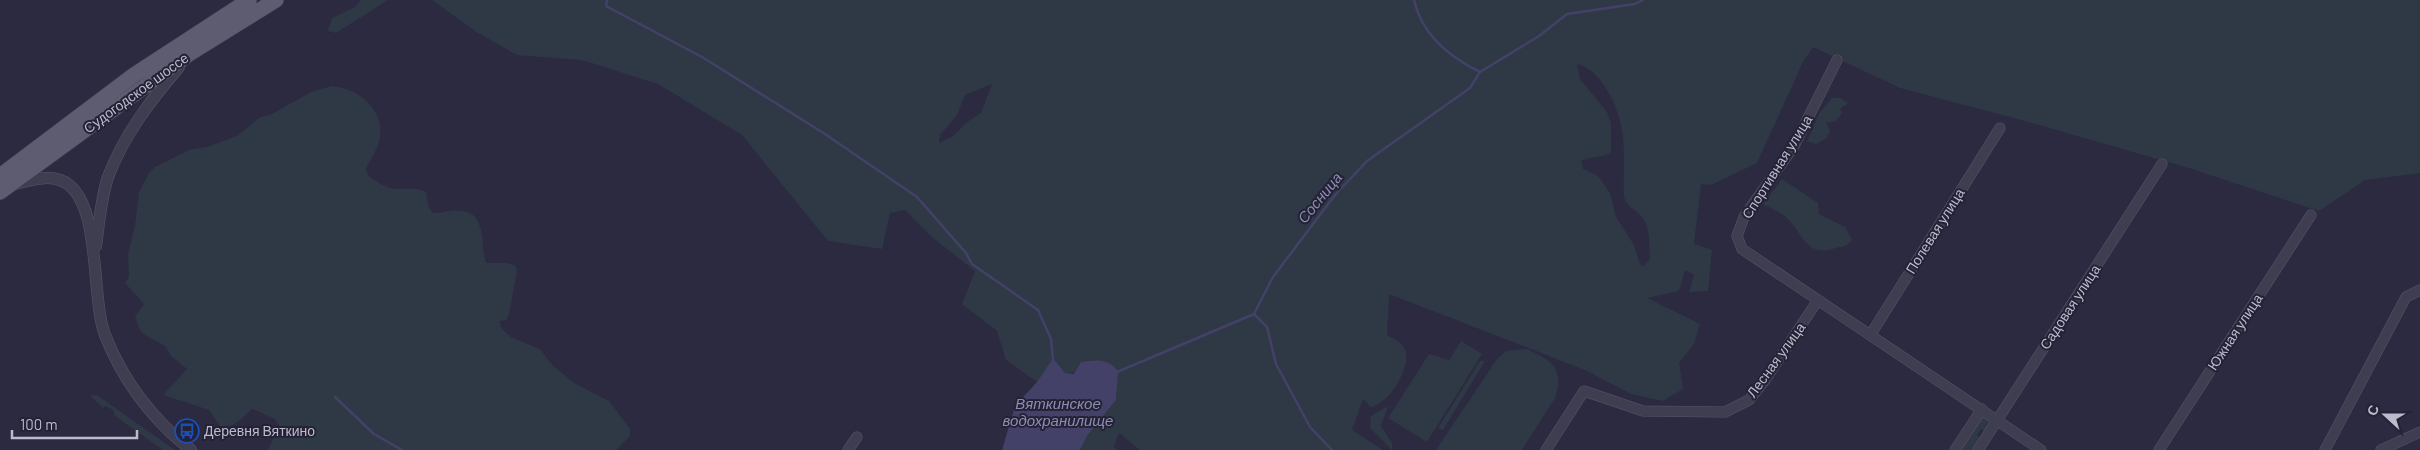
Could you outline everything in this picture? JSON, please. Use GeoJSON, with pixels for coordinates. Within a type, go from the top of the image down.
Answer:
{"type":"FeatureCollection","features":[{"type":"Feature","properties":{"kind":"main road","name":"Судогодское шоссе"},"geometry":{"type":"LineString","coordinates":[[3,185],[134,75],[249,0]]}},
{"type":"Feature","properties":{"kind":"main road","name":"Судогодское шоссе"},"geometry":{"type":"LineString","coordinates":[[3,185],[189,54],[276,0]]}},
{"type":"Feature","properties":{"kind":"street"},"geometry":{"type":"LineString","coordinates":[[93,265],[108,179],[121,147],[144,108],[189,54]]}},
{"type":"Feature","properties":{"kind":"street","name":"Спортивная улица"},"geometry":{"type":"LineString","coordinates":[[1818,300],[1742,249],[1737,236],[1744,217],[1794,146],[1837,60]]}},
{"type":"Feature","properties":{"kind":"street","name":"Полевая улица"},"geometry":{"type":"LineString","coordinates":[[1871,334],[2000,128]]}},
{"type":"Feature","properties":{"kind":"street","name":"Садовая улица"},"geometry":{"type":"LineString","coordinates":[[1978,450],[2162,164]]}},
{"type":"Feature","properties":{"kind":"street"},"geometry":{"type":"LineString","coordinates":[[3,185],[49,178],[59,179],[72,186],[82,200],[89,220],[97,301],[104,333],[119,366],[140,400],[170,433],[191,450]]}},
{"type":"Feature","properties":{"kind":"street","name":"Южная улица"},"geometry":{"type":"LineString","coordinates":[[2159,450],[2311,215]]}},
{"type":"Feature","properties":{"kind":"street"},"geometry":{"type":"LineString","coordinates":[[2325,450],[2406,297],[2420,290]]}},
{"type":"Feature","properties":{"kind":"street"},"geometry":{"type":"LineString","coordinates":[[1818,300],[2041,450]]}},
{"type":"Feature","properties":{"kind":"street","name":"Лесная улица"},"geometry":{"type":"LineString","coordinates":[[1546,450],[1584,391],[1643,411],[1725,412],[1749,400],[1818,300]]}},
{"type":"Feature","properties":{"kind":"street"},"geometry":{"type":"LineString","coordinates":[[1955,450],[1982,409]]}},
{"type":"Feature","properties":{"kind":"street"},"geometry":{"type":"LineString","coordinates":[[2381,450],[2420,432]]}},
{"type":"Feature","properties":{"kind":"street"},"geometry":{"type":"LineString","coordinates":[[848,450],[857,437]]}},
{"type":"Feature","properties":{"kind":"shaded area"},"geometry":{"type":"Polygon","coordinates":[[[361,0],[388,0],[336,33],[328,31],[332,18],[355,7],[361,0]]]}},
{"type":"Feature","properties":{"kind":"shaded area"},"geometry":{"type":"Polygon","coordinates":[[[432,0],[2420,0],[2420,173],[2365,180],[2319,211],[2189,168],[2025,121],[1900,88],[1813,47],[1803,62],[1757,163],[1711,185],[1701,184],[1694,244],[1712,250],[1708,291],[1689,292],[1694,275],[1685,270],[1679,291],[1647,298],[1700,324],[1694,344],[1679,363],[1683,389],[1663,401],[1631,394],[1585,370],[1389,294],[1387,335],[1404,347],[1405,366],[1397,384],[1385,399],[1371,407],[1363,399],[1352,430],[1383,450],[1140,450],[1119,433],[1114,447],[1118,450],[1080,450],[1087,436],[1116,400],[1117,371],[1065,373],[1053,358],[1037,382],[1006,360],[997,331],[962,304],[975,271],[933,238],[905,210],[890,213],[882,249],[828,241],[742,135],[658,84],[582,60],[517,55],[478,33],[432,0]],[[1577,64],[1580,79],[1607,112],[1611,123],[1611,152],[1581,161],[1583,169],[1598,176],[1610,193],[1616,217],[1634,245],[1640,264],[1644,266],[1650,259],[1649,236],[1644,219],[1629,205],[1624,197],[1624,146],[1619,117],[1603,83],[1595,74],[1577,64]],[[992,84],[965,95],[957,115],[940,135],[939,143],[953,136],[967,122],[981,113],[992,84]]]}},
{"type":"Feature","properties":{"kind":"shaded area"},"geometry":{"type":"Polygon","coordinates":[[[332,86],[352,91],[361,96],[375,111],[379,120],[379,141],[366,169],[369,177],[390,188],[417,189],[426,192],[430,209],[433,212],[455,210],[472,214],[481,229],[486,263],[508,263],[515,266],[517,270],[509,315],[506,320],[499,321],[502,329],[511,337],[540,349],[553,366],[574,383],[609,401],[630,429],[630,436],[616,450],[268,450],[276,432],[283,432],[275,419],[252,409],[233,424],[225,427],[220,426],[209,410],[163,395],[187,369],[171,356],[165,346],[143,334],[135,317],[144,304],[125,283],[129,276],[128,254],[135,226],[139,192],[149,173],[155,167],[189,150],[207,147],[237,136],[259,118],[272,114],[311,92],[332,86]]]}},
{"type":"Feature","properties":{"kind":"shaded area"},"geometry":{"type":"Polygon","coordinates":[[[1832,98],[1840,98],[1848,103],[1840,109],[1842,113],[1836,121],[1826,123],[1830,131],[1827,138],[1816,144],[1807,141],[1820,112],[1832,98]]]}},
{"type":"Feature","properties":{"kind":"shaded area"},"geometry":{"type":"Polygon","coordinates":[[[1782,179],[1818,203],[1819,214],[1845,227],[1852,240],[1845,246],[1826,250],[1818,250],[1811,247],[1787,218],[1763,204],[1782,179]]]}},
{"type":"Feature","properties":{"kind":"shaded area"},"geometry":{"type":"Polygon","coordinates":[[[1461,341],[1482,354],[1427,442],[1388,418],[1429,354],[1449,360],[1461,341]]]}},
{"type":"Feature","properties":{"kind":"shaded area"},"geometry":{"type":"Polygon","coordinates":[[[1527,349],[1543,357],[1554,366],[1557,372],[1558,388],[1555,398],[1522,450],[1436,450],[1497,359],[1506,351],[1527,349]]]}},
{"type":"Feature","properties":{"kind":"shaded area"},"geometry":{"type":"Polygon","coordinates":[[[1480,361],[1485,361],[1443,430],[1438,428],[1480,361]]]}},
{"type":"Feature","properties":{"kind":"shaded area"},"geometry":{"type":"Polygon","coordinates":[[[97,395],[175,450],[163,450],[115,416],[113,410],[106,406],[103,408],[90,396],[97,395]]]}},
{"type":"Feature","properties":{"kind":"shaded area"},"geometry":{"type":"Polygon","coordinates":[[[1388,406],[1381,426],[1392,443],[1392,450],[1370,428],[1371,416],[1388,406]]]}},
{"type":"Feature","properties":{"kind":"shaded area"},"geometry":{"type":"Polygon","coordinates":[[[1985,415],[1989,421],[1985,432],[1981,429],[1977,435],[1981,438],[1973,450],[1959,450],[1980,417],[1985,415]]]}},
{"type":"Feature","properties":{"kind":"water","name":"Вяткинское водохранилище"},"geometry":{"type":"Polygon","coordinates":[[[1053,358],[1065,373],[1074,374],[1081,362],[1097,361],[1110,364],[1118,371],[1116,400],[1087,436],[1080,450],[1002,450],[1015,406],[1037,382],[1053,358]]]}},
{"type":"Feature","properties":{"kind":"waterway"},"geometry":{"type":"LineString","coordinates":[[607,0],[606,6],[702,57],[825,134],[917,197],[966,253],[972,264],[1038,310],[1051,339],[1053,359]]}},
{"type":"Feature","properties":{"kind":"waterway"},"geometry":{"type":"LineString","coordinates":[[1414,0],[1423,24],[1438,44],[1480,72]]}},
{"type":"Feature","properties":{"kind":"waterway","name":"Сосница"},"geometry":{"type":"LineString","coordinates":[[1117,372],[1254,314],[1273,277],[1335,195],[1367,161],[1470,88],[1480,72],[1539,36],[1567,14],[1635,4],[1643,0]]}},
{"type":"Feature","properties":{"kind":"waterway"},"geometry":{"type":"LineString","coordinates":[[1254,314],[1267,327],[1276,364],[1310,427],[1332,450]]}},
{"type":"Feature","properties":{"kind":"waterway"},"geometry":{"type":"LineString","coordinates":[[335,397],[374,434],[402,450]]}},
{"type":"Feature","properties":{"kind":"place","name":"Деревня Вяткино"},"geometry":{"type":"Point","coordinates":[187,431]}}]}
